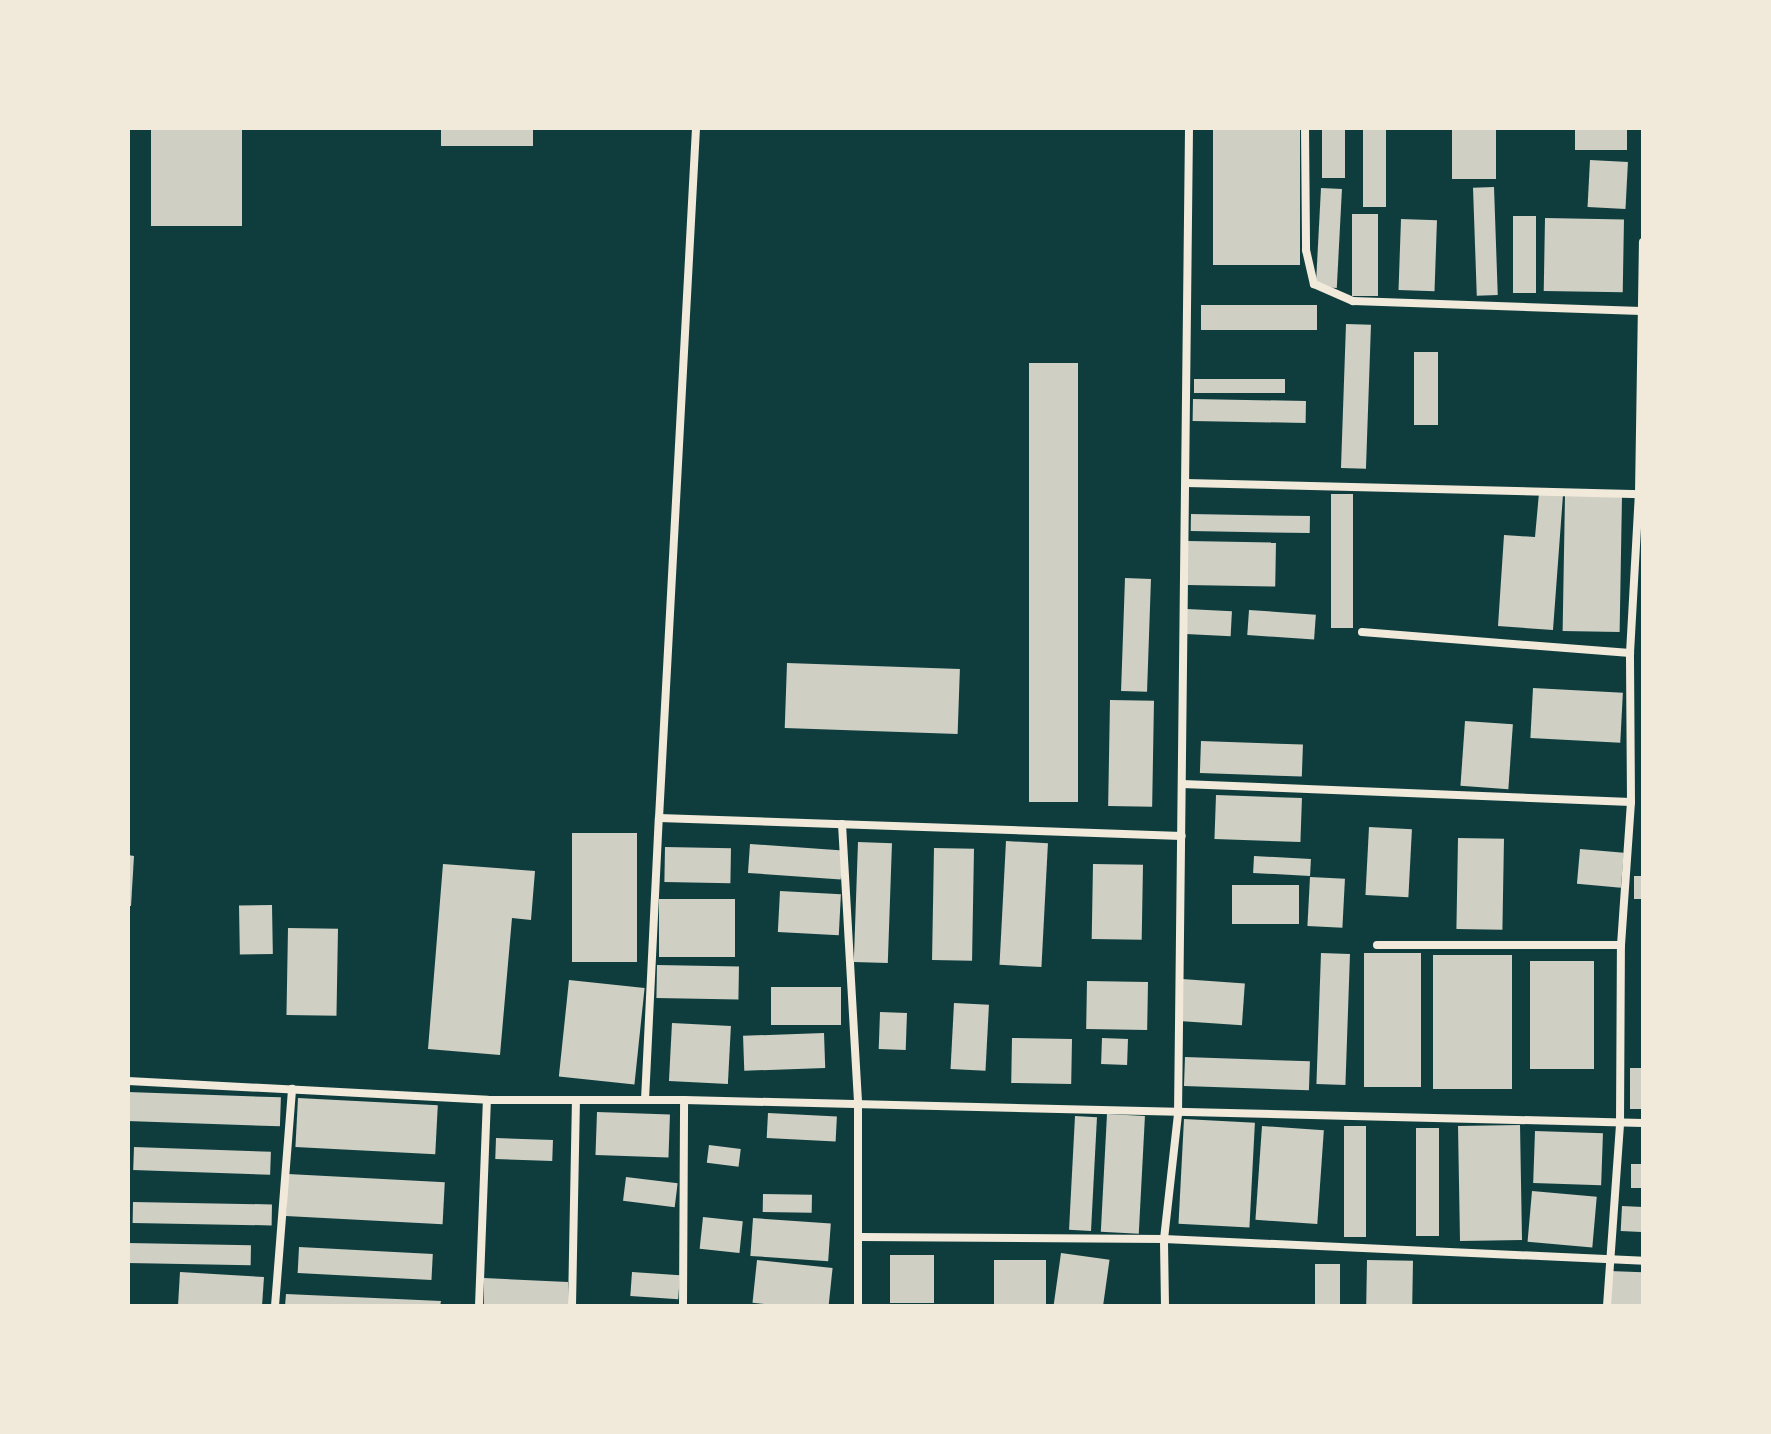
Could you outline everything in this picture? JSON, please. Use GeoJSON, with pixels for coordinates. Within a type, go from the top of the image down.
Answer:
{"type":"FeatureCollection","features":[{"type":"Feature","properties":{"kind":"street"},"geometry":{"type":"LineString","coordinates":[[645,1100],[696,128]]}},
{"type":"Feature","properties":{"kind":"street"},"geometry":{"type":"LineString","coordinates":[[1165,1306],[1164,1239],[1178,1114],[1189,128]]}},
{"type":"Feature","properties":{"kind":"street"},"geometry":{"type":"LineString","coordinates":[[1305,128],[1308,270],[1314,284],[1322,289],[1353,301],[1641,311]]}},
{"type":"Feature","properties":{"kind":"street"},"geometry":{"type":"LineString","coordinates":[[1607,1306],[1620,1123],[1621,945],[1631,802],[1630,653],[1641,494],[1643,242]]}},
{"type":"Feature","properties":{"kind":"street"},"geometry":{"type":"LineString","coordinates":[[1186,483],[1641,494]]}},
{"type":"Feature","properties":{"kind":"street"},"geometry":{"type":"LineString","coordinates":[[1362,632],[1630,653]]}},
{"type":"Feature","properties":{"kind":"street"},"geometry":{"type":"LineString","coordinates":[[1182,784],[1631,802]]}},
{"type":"Feature","properties":{"kind":"street"},"geometry":{"type":"LineString","coordinates":[[659,818],[1182,836]]}},
{"type":"Feature","properties":{"kind":"street"},"geometry":{"type":"LineString","coordinates":[[842,824],[858,1104],[858,1306]]}},
{"type":"Feature","properties":{"kind":"street"},"geometry":{"type":"LineString","coordinates":[[1377,945],[1621,945]]}},
{"type":"Feature","properties":{"kind":"street"},"geometry":{"type":"LineString","coordinates":[[128,1081],[487,1100],[684,1100],[1643,1123]]}},
{"type":"Feature","properties":{"kind":"street"},"geometry":{"type":"LineString","coordinates":[[275,1306],[292,1089]]}},
{"type":"Feature","properties":{"kind":"street"},"geometry":{"type":"LineString","coordinates":[[479,1306],[487,1100]]}},
{"type":"Feature","properties":{"kind":"street"},"geometry":{"type":"LineString","coordinates":[[572,1306],[576,1100]]}},
{"type":"Feature","properties":{"kind":"street"},"geometry":{"type":"LineString","coordinates":[[683,1306],[684,1100]]}},
{"type":"Feature","properties":{"kind":"street"},"geometry":{"type":"LineString","coordinates":[[860,1237],[1164,1239],[1643,1261]]}},
{"type":"Feature","properties":{"kind":"building"},"geometry":{"type":"Polygon","coordinates":[[[151,128],[242,128],[242,226],[151,226],[151,128]]]}},
{"type":"Feature","properties":{"kind":"building"},"geometry":{"type":"Polygon","coordinates":[[[441,128],[533,128],[533,146],[441,146],[441,128]]]}},
{"type":"Feature","properties":{"kind":"building"},"geometry":{"type":"Polygon","coordinates":[[[1213,128],[1300,128],[1300,265],[1213,265],[1213,128]]]}},
{"type":"Feature","properties":{"kind":"building"},"geometry":{"type":"Polygon","coordinates":[[[1322,128],[1345,128],[1345,178],[1322,178],[1322,128]]]}},
{"type":"Feature","properties":{"kind":"building"},"geometry":{"type":"Polygon","coordinates":[[[1363,128],[1386,128],[1386,207],[1363,207],[1363,128]]]}},
{"type":"Feature","properties":{"kind":"building"},"geometry":{"type":"Polygon","coordinates":[[[1452,128],[1496,128],[1496,179],[1452,179],[1452,128]]]}},
{"type":"Feature","properties":{"kind":"building"},"geometry":{"type":"Polygon","coordinates":[[[1575,128],[1627,128],[1627,150],[1575,150],[1575,128]]]}},
{"type":"Feature","properties":{"kind":"building"},"geometry":{"type":"Polygon","coordinates":[[[1590,160],[1628,162],[1625,209],[1588,207],[1590,160]]]}},
{"type":"Feature","properties":{"kind":"building"},"geometry":{"type":"Polygon","coordinates":[[[1494,187],[1498,295],[1477,296],[1473,188],[1494,187]]]}},
{"type":"Feature","properties":{"kind":"building"},"geometry":{"type":"Polygon","coordinates":[[[1321,188],[1342,189],[1337,288],[1316,287],[1321,188]]]}},
{"type":"Feature","properties":{"kind":"building"},"geometry":{"type":"Polygon","coordinates":[[[1352,214],[1378,214],[1378,296],[1352,296],[1352,214]]]}},
{"type":"Feature","properties":{"kind":"building"},"geometry":{"type":"Polygon","coordinates":[[[1513,216],[1536,216],[1536,293],[1513,293],[1513,216]]]}},
{"type":"Feature","properties":{"kind":"building"},"geometry":{"type":"Polygon","coordinates":[[[1545,218],[1624,219],[1623,292],[1544,291],[1545,218]]]}},
{"type":"Feature","properties":{"kind":"building"},"geometry":{"type":"Polygon","coordinates":[[[1401,219],[1437,220],[1435,291],[1399,290],[1401,219]]]}},
{"type":"Feature","properties":{"kind":"building"},"geometry":{"type":"Polygon","coordinates":[[[1201,305],[1317,305],[1317,330],[1201,330],[1201,305]]]}},
{"type":"Feature","properties":{"kind":"building"},"geometry":{"type":"Polygon","coordinates":[[[1346,324],[1371,325],[1366,469],[1341,468],[1346,324]]]}},
{"type":"Feature","properties":{"kind":"building"},"geometry":{"type":"Polygon","coordinates":[[[1414,352],[1438,352],[1438,425],[1414,425],[1414,352]]]}},
{"type":"Feature","properties":{"kind":"building"},"geometry":{"type":"Polygon","coordinates":[[[1029,363],[1078,363],[1078,802],[1029,802],[1029,363]]]}},
{"type":"Feature","properties":{"kind":"building"},"geometry":{"type":"Polygon","coordinates":[[[1194,379],[1285,379],[1285,393],[1194,393],[1194,379]]]}},
{"type":"Feature","properties":{"kind":"building"},"geometry":{"type":"Polygon","coordinates":[[[1193,399],[1306,401],[1306,423],[1193,421],[1193,399]]]}},
{"type":"Feature","properties":{"kind":"building"},"geometry":{"type":"Polygon","coordinates":[[[1539,493],[1563,495],[1553,630],[1498,626],[1504,535],[1535,537],[1539,493]]]}},
{"type":"Feature","properties":{"kind":"building"},"geometry":{"type":"Polygon","coordinates":[[[1331,494],[1353,494],[1353,628],[1331,628],[1331,494]]]}},
{"type":"Feature","properties":{"kind":"building"},"geometry":{"type":"Polygon","coordinates":[[[1565,495],[1622,496],[1620,632],[1563,631],[1565,495]]]}},
{"type":"Feature","properties":{"kind":"building"},"geometry":{"type":"Polygon","coordinates":[[[1191,514],[1310,516],[1310,533],[1191,531],[1191,514]]]}},
{"type":"Feature","properties":{"kind":"building"},"geometry":{"type":"Polygon","coordinates":[[[1188,541],[1276,543],[1275,587],[1187,585],[1188,541]]]}},
{"type":"Feature","properties":{"kind":"building"},"geometry":{"type":"Polygon","coordinates":[[[1125,578],[1151,579],[1147,692],[1121,691],[1125,578]]]}},
{"type":"Feature","properties":{"kind":"building"},"geometry":{"type":"Polygon","coordinates":[[[1187,609],[1232,611],[1231,636],[1186,634],[1187,609]]]}},
{"type":"Feature","properties":{"kind":"building"},"geometry":{"type":"Polygon","coordinates":[[[1249,610],[1316,615],[1314,640],[1247,635],[1249,610]]]}},
{"type":"Feature","properties":{"kind":"building"},"geometry":{"type":"Polygon","coordinates":[[[787,663],[960,669],[958,734],[785,728],[787,663]]]}},
{"type":"Feature","properties":{"kind":"building"},"geometry":{"type":"Polygon","coordinates":[[[1533,688],[1623,693],[1620,743],[1530,738],[1533,688]]]}},
{"type":"Feature","properties":{"kind":"building"},"geometry":{"type":"Polygon","coordinates":[[[1110,700],[1154,701],[1152,807],[1108,806],[1110,700]]]}},
{"type":"Feature","properties":{"kind":"building"},"geometry":{"type":"Polygon","coordinates":[[[1465,721],[1513,724],[1508,789],[1460,786],[1465,721]]]}},
{"type":"Feature","properties":{"kind":"building"},"geometry":{"type":"Polygon","coordinates":[[[1201,741],[1303,745],[1302,777],[1200,773],[1201,741]]]}},
{"type":"Feature","properties":{"kind":"building"},"geometry":{"type":"Polygon","coordinates":[[[1216,795],[1302,798],[1300,842],[1214,839],[1216,795]]]}},
{"type":"Feature","properties":{"kind":"building"},"geometry":{"type":"Polygon","coordinates":[[[1369,827],[1412,829],[1408,897],[1365,895],[1369,827]]]}},
{"type":"Feature","properties":{"kind":"building"},"geometry":{"type":"Polygon","coordinates":[[[572,833],[637,833],[637,962],[572,962],[572,833]]]}},
{"type":"Feature","properties":{"kind":"building"},"geometry":{"type":"Polygon","coordinates":[[[1458,838],[1504,839],[1502,930],[1456,929],[1458,838]]]}},
{"type":"Feature","properties":{"kind":"building"},"geometry":{"type":"Polygon","coordinates":[[[1006,841],[1048,843],[1041,967],[1000,965],[1006,841]]]}},
{"type":"Feature","properties":{"kind":"building"},"geometry":{"type":"Polygon","coordinates":[[[858,842],[892,843],[888,963],[854,962],[858,842]]]}},
{"type":"Feature","properties":{"kind":"building"},"geometry":{"type":"Polygon","coordinates":[[[750,844],[843,850],[841,879],[748,873],[750,844]]]}},
{"type":"Feature","properties":{"kind":"building"},"geometry":{"type":"Polygon","coordinates":[[[665,847],[731,848],[730,883],[664,882],[665,847]]]}},
{"type":"Feature","properties":{"kind":"building"},"geometry":{"type":"Polygon","coordinates":[[[934,848],[974,849],[972,961],[932,960],[934,848]]]}},
{"type":"Feature","properties":{"kind":"building"},"geometry":{"type":"Polygon","coordinates":[[[1580,849],[1624,853],[1621,888],[1577,884],[1580,849]]]}},
{"type":"Feature","properties":{"kind":"building"},"geometry":{"type":"Polygon","coordinates":[[[128,855],[134,856],[131,906],[128,906],[128,855]]]}},
{"type":"Feature","properties":{"kind":"building"},"geometry":{"type":"Polygon","coordinates":[[[1254,856],[1311,859],[1310,876],[1253,873],[1254,856]]]}},
{"type":"Feature","properties":{"kind":"building"},"geometry":{"type":"Polygon","coordinates":[[[443,864],[535,871],[531,920],[512,918],[500,1055],[428,1049],[443,864]]]}},
{"type":"Feature","properties":{"kind":"building"},"geometry":{"type":"Polygon","coordinates":[[[1093,864],[1143,865],[1142,940],[1092,939],[1093,864]]]}},
{"type":"Feature","properties":{"kind":"building"},"geometry":{"type":"Polygon","coordinates":[[[1634,876],[1643,876],[1643,899],[1634,899],[1634,876]]]}},
{"type":"Feature","properties":{"kind":"building"},"geometry":{"type":"Polygon","coordinates":[[[1310,877],[1345,879],[1342,928],[1307,926],[1310,877]]]}},
{"type":"Feature","properties":{"kind":"building"},"geometry":{"type":"Polygon","coordinates":[[[1232,885],[1299,885],[1299,924],[1232,924],[1232,885]]]}},
{"type":"Feature","properties":{"kind":"building"},"geometry":{"type":"Polygon","coordinates":[[[780,891],[841,894],[839,935],[778,932],[780,891]]]}},
{"type":"Feature","properties":{"kind":"building"},"geometry":{"type":"Polygon","coordinates":[[[659,899],[735,899],[735,957],[659,957],[659,899]]]}},
{"type":"Feature","properties":{"kind":"building"},"geometry":{"type":"Polygon","coordinates":[[[272,905],[273,954],[240,955],[239,906],[272,905]]]}},
{"type":"Feature","properties":{"kind":"building"},"geometry":{"type":"Polygon","coordinates":[[[288,928],[338,929],[336,1016],[286,1015],[288,928]]]}},
{"type":"Feature","properties":{"kind":"building"},"geometry":{"type":"Polygon","coordinates":[[[1321,953],[1350,954],[1345,1085],[1316,1084],[1321,953]]]}},
{"type":"Feature","properties":{"kind":"building"},"geometry":{"type":"Polygon","coordinates":[[[1364,953],[1421,953],[1421,1087],[1364,1087],[1364,953]]]}},
{"type":"Feature","properties":{"kind":"building"},"geometry":{"type":"Polygon","coordinates":[[[1433,955],[1512,955],[1512,1089],[1433,1089],[1433,955]]]}},
{"type":"Feature","properties":{"kind":"building"},"geometry":{"type":"Polygon","coordinates":[[[1530,961],[1594,961],[1594,1069],[1530,1069],[1530,961]]]}},
{"type":"Feature","properties":{"kind":"building"},"geometry":{"type":"Polygon","coordinates":[[[657,965],[739,966],[738,999],[656,998],[657,965]]]}},
{"type":"Feature","properties":{"kind":"building"},"geometry":{"type":"Polygon","coordinates":[[[1182,979],[1245,983],[1242,1025],[1179,1021],[1182,979]]]}},
{"type":"Feature","properties":{"kind":"building"},"geometry":{"type":"Polygon","coordinates":[[[569,980],[645,988],[634,1084],[559,1076],[569,980]]]}},
{"type":"Feature","properties":{"kind":"building"},"geometry":{"type":"Polygon","coordinates":[[[1087,981],[1148,982],[1147,1030],[1086,1029],[1087,981]]]}},
{"type":"Feature","properties":{"kind":"building"},"geometry":{"type":"Polygon","coordinates":[[[771,987],[841,987],[841,1025],[771,1025],[771,987]]]}},
{"type":"Feature","properties":{"kind":"building"},"geometry":{"type":"Polygon","coordinates":[[[954,1003],[989,1005],[985,1071],[951,1069],[954,1003]]]}},
{"type":"Feature","properties":{"kind":"building"},"geometry":{"type":"Polygon","coordinates":[[[880,1012],[907,1013],[906,1050],[879,1049],[880,1012]]]}},
{"type":"Feature","properties":{"kind":"building"},"geometry":{"type":"Polygon","coordinates":[[[672,1023],[731,1026],[728,1084],[669,1081],[672,1023]]]}},
{"type":"Feature","properties":{"kind":"building"},"geometry":{"type":"Polygon","coordinates":[[[824,1033],[825,1068],[744,1071],[743,1036],[824,1033]]]}},
{"type":"Feature","properties":{"kind":"building"},"geometry":{"type":"Polygon","coordinates":[[[1012,1038],[1072,1039],[1071,1084],[1011,1083],[1012,1038]]]}},
{"type":"Feature","properties":{"kind":"building"},"geometry":{"type":"Polygon","coordinates":[[[1102,1038],[1128,1039],[1127,1065],[1101,1064],[1102,1038]]]}},
{"type":"Feature","properties":{"kind":"building"},"geometry":{"type":"Polygon","coordinates":[[[1185,1057],[1310,1061],[1309,1090],[1184,1086],[1185,1057]]]}},
{"type":"Feature","properties":{"kind":"building"},"geometry":{"type":"Polygon","coordinates":[[[1630,1068],[1643,1068],[1643,1109],[1630,1109],[1630,1068]]]}},
{"type":"Feature","properties":{"kind":"building"},"geometry":{"type":"Polygon","coordinates":[[[128,1092],[281,1097],[280,1126],[128,1121],[128,1092]]]}},
{"type":"Feature","properties":{"kind":"building"},"geometry":{"type":"Polygon","coordinates":[[[298,1098],[438,1105],[435,1154],[295,1147],[298,1098]]]}},
{"type":"Feature","properties":{"kind":"building"},"geometry":{"type":"Polygon","coordinates":[[[597,1112],[670,1115],[668,1158],[595,1155],[597,1112]]]}},
{"type":"Feature","properties":{"kind":"building"},"geometry":{"type":"Polygon","coordinates":[[[768,1113],[837,1117],[836,1142],[767,1138],[768,1113]]]}},
{"type":"Feature","properties":{"kind":"building"},"geometry":{"type":"Polygon","coordinates":[[[1107,1114],[1145,1116],[1139,1234],[1101,1232],[1107,1114]]]}},
{"type":"Feature","properties":{"kind":"building"},"geometry":{"type":"Polygon","coordinates":[[[1075,1116],[1097,1117],[1091,1231],[1069,1230],[1075,1116]]]}},
{"type":"Feature","properties":{"kind":"building"},"geometry":{"type":"Polygon","coordinates":[[[1184,1119],[1255,1123],[1249,1228],[1179,1224],[1184,1119]]]}},
{"type":"Feature","properties":{"kind":"building"},"geometry":{"type":"Polygon","coordinates":[[[1520,1125],[1522,1240],[1460,1241],[1458,1126],[1520,1125]]]}},
{"type":"Feature","properties":{"kind":"building"},"geometry":{"type":"Polygon","coordinates":[[[1262,1126],[1324,1130],[1317,1224],[1255,1220],[1262,1126]]]}},
{"type":"Feature","properties":{"kind":"building"},"geometry":{"type":"Polygon","coordinates":[[[1344,1126],[1366,1126],[1366,1237],[1344,1237],[1344,1126]]]}},
{"type":"Feature","properties":{"kind":"building"},"geometry":{"type":"Polygon","coordinates":[[[1416,1128],[1439,1128],[1439,1236],[1416,1236],[1416,1128]]]}},
{"type":"Feature","properties":{"kind":"building"},"geometry":{"type":"Polygon","coordinates":[[[1535,1131],[1603,1133],[1601,1185],[1533,1183],[1535,1131]]]}},
{"type":"Feature","properties":{"kind":"building"},"geometry":{"type":"Polygon","coordinates":[[[496,1138],[553,1140],[552,1161],[495,1159],[496,1138]]]}},
{"type":"Feature","properties":{"kind":"building"},"geometry":{"type":"Polygon","coordinates":[[[709,1145],[741,1149],[739,1167],[707,1163],[709,1145]]]}},
{"type":"Feature","properties":{"kind":"building"},"geometry":{"type":"Polygon","coordinates":[[[134,1147],[271,1152],[270,1175],[133,1170],[134,1147]]]}},
{"type":"Feature","properties":{"kind":"building"},"geometry":{"type":"Polygon","coordinates":[[[1631,1164],[1643,1164],[1643,1188],[1631,1188],[1631,1164]]]}},
{"type":"Feature","properties":{"kind":"building"},"geometry":{"type":"Polygon","coordinates":[[[288,1174],[445,1182],[443,1224],[286,1216],[288,1174]]]}},
{"type":"Feature","properties":{"kind":"building"},"geometry":{"type":"Polygon","coordinates":[[[626,1177],[678,1183],[675,1207],[623,1201],[626,1177]]]}},
{"type":"Feature","properties":{"kind":"building"},"geometry":{"type":"Polygon","coordinates":[[[1532,1191],[1597,1197],[1592,1247],[1528,1242],[1532,1191]]]}},
{"type":"Feature","properties":{"kind":"building"},"geometry":{"type":"Polygon","coordinates":[[[763,1194],[812,1195],[812,1213],[763,1212],[763,1194]]]}},
{"type":"Feature","properties":{"kind":"building"},"geometry":{"type":"Polygon","coordinates":[[[133,1202],[272,1204],[272,1225],[133,1223],[133,1202]]]}},
{"type":"Feature","properties":{"kind":"building"},"geometry":{"type":"Polygon","coordinates":[[[1622,1206],[1643,1207],[1642,1232],[1621,1231],[1622,1206]]]}},
{"type":"Feature","properties":{"kind":"building"},"geometry":{"type":"Polygon","coordinates":[[[703,1217],[743,1221],[739,1253],[700,1249],[703,1217]]]}},
{"type":"Feature","properties":{"kind":"building"},"geometry":{"type":"Polygon","coordinates":[[[753,1218],[831,1223],[828,1261],[750,1256],[753,1218]]]}},
{"type":"Feature","properties":{"kind":"building"},"geometry":{"type":"Polygon","coordinates":[[[128,1243],[251,1245],[251,1265],[128,1263],[128,1243]]]}},
{"type":"Feature","properties":{"kind":"building"},"geometry":{"type":"Polygon","coordinates":[[[299,1247],[433,1254],[431,1280],[298,1273],[299,1247]]]}},
{"type":"Feature","properties":{"kind":"building"},"geometry":{"type":"Polygon","coordinates":[[[1061,1253],[1110,1260],[1103,1306],[1054,1304],[1061,1253]]]}},
{"type":"Feature","properties":{"kind":"building"},"geometry":{"type":"Polygon","coordinates":[[[890,1255],[934,1255],[934,1303],[890,1303],[890,1255]]]}},
{"type":"Feature","properties":{"kind":"building"},"geometry":{"type":"Polygon","coordinates":[[[757,1260],[833,1268],[829,1306],[753,1303],[757,1260]]]}},
{"type":"Feature","properties":{"kind":"building"},"geometry":{"type":"Polygon","coordinates":[[[994,1260],[1046,1260],[1046,1306],[994,1306],[994,1260]]]}},
{"type":"Feature","properties":{"kind":"building"},"geometry":{"type":"Polygon","coordinates":[[[1367,1260],[1413,1261],[1412,1306],[1366,1306],[1367,1260]]]}},
{"type":"Feature","properties":{"kind":"building"},"geometry":{"type":"Polygon","coordinates":[[[1315,1264],[1340,1264],[1340,1306],[1315,1306],[1315,1264]]]}},
{"type":"Feature","properties":{"kind":"building"},"geometry":{"type":"Polygon","coordinates":[[[1609,1271],[1643,1272],[1642,1306],[1608,1306],[1609,1271]]]}},
{"type":"Feature","properties":{"kind":"building"},"geometry":{"type":"Polygon","coordinates":[[[180,1272],[264,1277],[262,1306],[178,1306],[180,1272]]]}},
{"type":"Feature","properties":{"kind":"building"},"geometry":{"type":"Polygon","coordinates":[[[632,1272],[680,1275],[678,1299],[630,1296],[632,1272]]]}},
{"type":"Feature","properties":{"kind":"building"},"geometry":{"type":"Polygon","coordinates":[[[484,1278],[568,1282],[569,1306],[484,1306],[484,1278]]]}},
{"type":"Feature","properties":{"kind":"building"},"geometry":{"type":"Polygon","coordinates":[[[286,1294],[441,1301],[440,1306],[285,1306],[286,1294]]]}}]}
